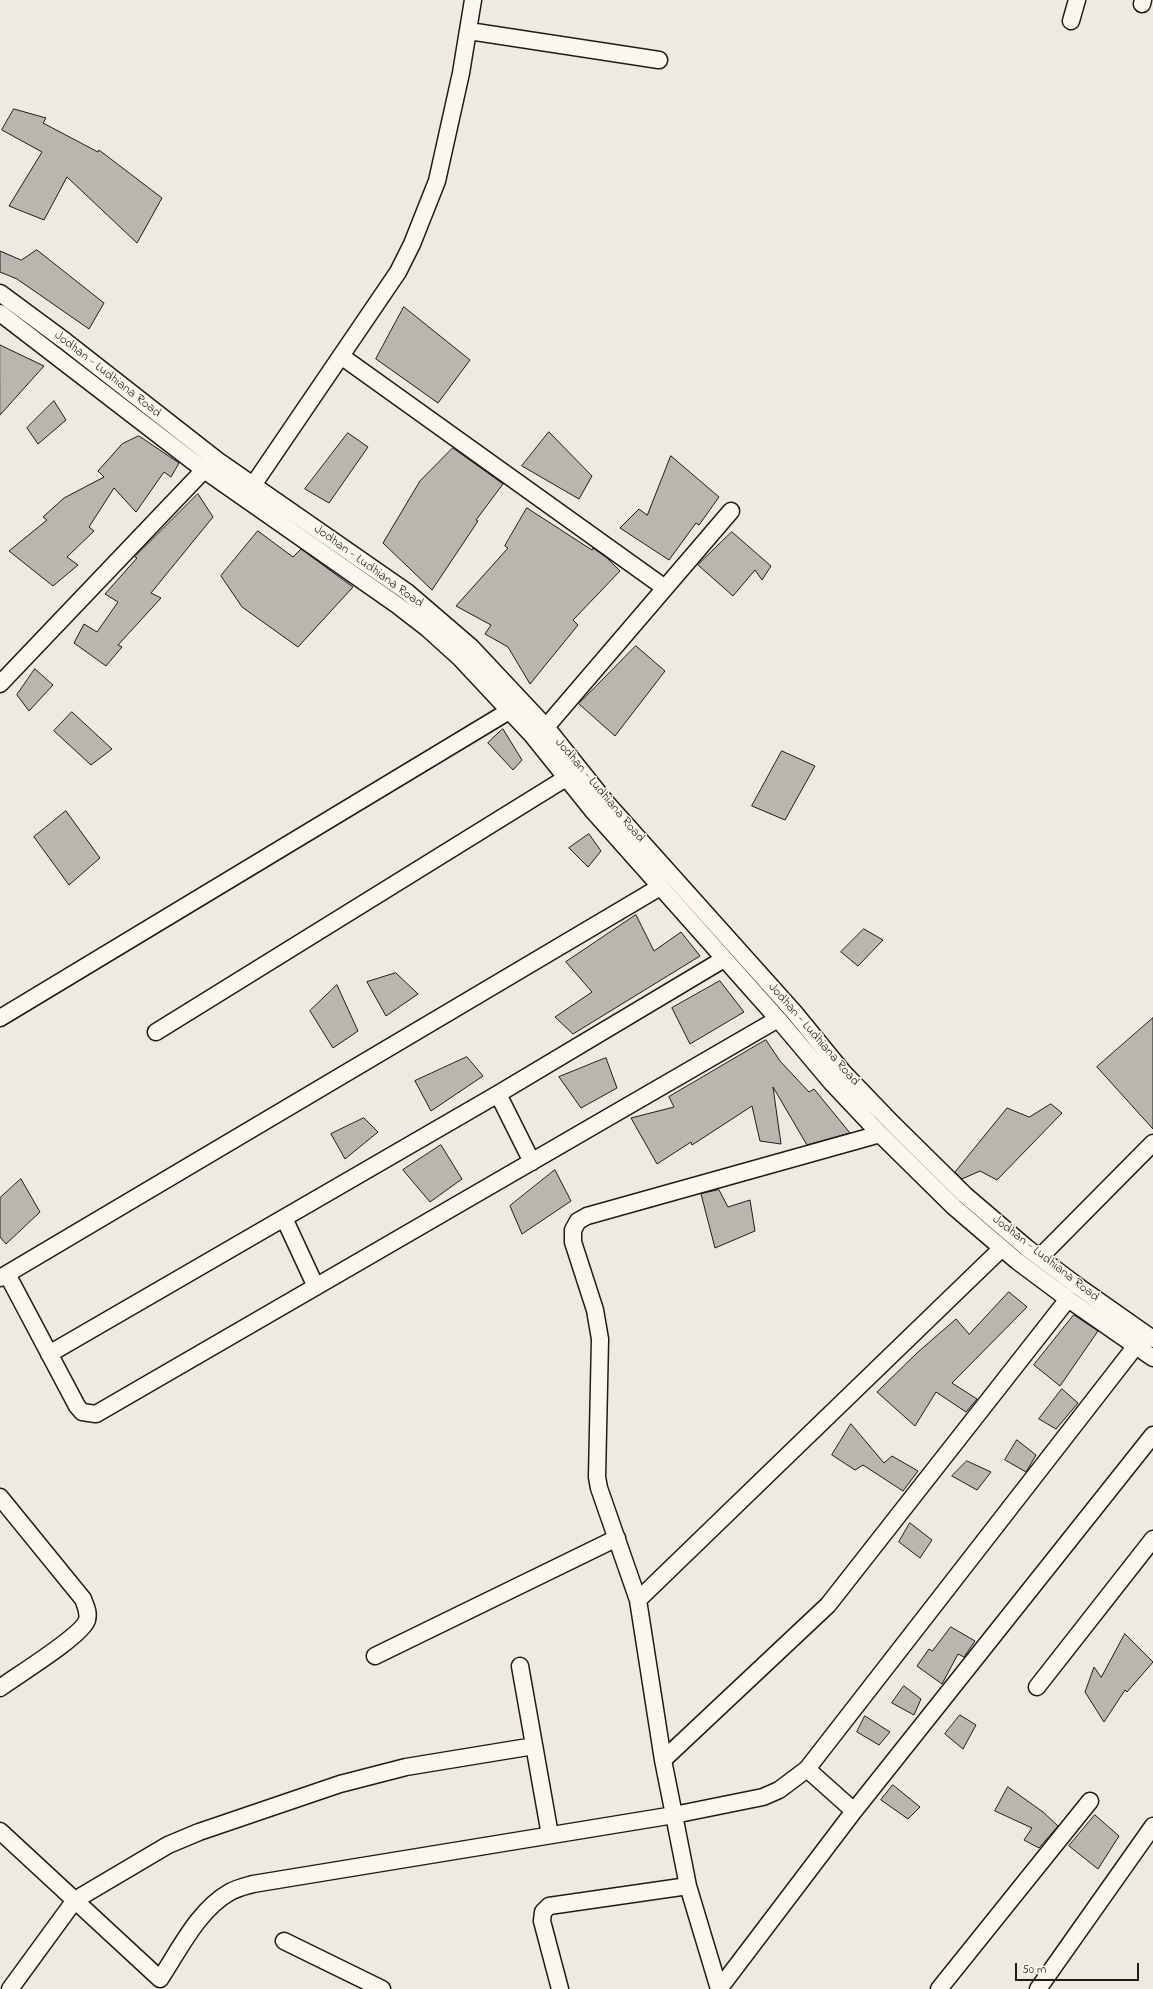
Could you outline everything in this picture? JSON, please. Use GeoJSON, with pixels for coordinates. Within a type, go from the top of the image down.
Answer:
{"type":"FeatureCollection","features":[{"type":"Feature","properties":{"kind":"street"},"geometry":{"type":"LineString","coordinates":[[244,499],[398,272],[426,213],[437,181],[446,146],[469,31],[473,0]]}},
{"type":"Feature","properties":{"kind":"street"},"geometry":{"type":"LineString","coordinates":[[1071,21],[1077,0]]}},
{"type":"Feature","properties":{"kind":"street"},"geometry":{"type":"LineString","coordinates":[[469,31],[659,60]]}},
{"type":"Feature","properties":{"kind":"street","name":"Jodhan - Ludhiana Road"},"geometry":{"type":"LineString","coordinates":[[0,293],[253,486],[407,592],[470,647],[546,727],[605,801],[794,1012],[843,1072],[965,1195],[1078,1287],[1153,1339]]}},
{"type":"Feature","properties":{"kind":"street","name":"Jodhan - Ludhiana Road"},"geometry":{"type":"LineString","coordinates":[[0,313],[204,470],[397,605],[428,629],[460,658],[532,735],[566,778],[660,887],[778,1018],[831,1082],[880,1134],[954,1206],[1002,1248],[1068,1299],[1135,1347],[1153,1358]]}},
{"type":"Feature","properties":{"kind":"street"},"geometry":{"type":"LineString","coordinates":[[341,356],[665,588]]}},
{"type":"Feature","properties":{"kind":"street"},"geometry":{"type":"LineString","coordinates":[[0,684],[204,470]]}},
{"type":"Feature","properties":{"kind":"street"},"geometry":{"type":"LineString","coordinates":[[546,727],[731,511]]}},
{"type":"Feature","properties":{"kind":"street"},"geometry":{"type":"LineString","coordinates":[[0,1018],[509,711]]}},
{"type":"Feature","properties":{"kind":"street"},"geometry":{"type":"LineString","coordinates":[[156,1032],[566,778]]}},
{"type":"Feature","properties":{"kind":"street"},"geometry":{"type":"LineString","coordinates":[[660,887],[3,1276],[49,1354],[77,1406],[82,1412],[96,1414],[778,1018]]}},
{"type":"Feature","properties":{"kind":"street"},"geometry":{"type":"LineString","coordinates":[[49,1354],[498,1094],[724,959]]}},
{"type":"Feature","properties":{"kind":"street"},"geometry":{"type":"LineString","coordinates":[[498,1094],[532,1162]]}},
{"type":"Feature","properties":{"kind":"street"},"geometry":{"type":"LineString","coordinates":[[719,1989],[688,1886],[663,1760],[638,1600],[599,1488],[597,1477],[601,1345],[595,1310],[573,1242],[574,1230],[578,1221],[587,1216],[880,1134]]}},
{"type":"Feature","properties":{"kind":"street"},"geometry":{"type":"LineString","coordinates":[[1040,1257],[1153,1143]]}},
{"type":"Feature","properties":{"kind":"street"},"geometry":{"type":"LineString","coordinates":[[284,1218],[316,1286]]}},
{"type":"Feature","properties":{"kind":"street"},"geometry":{"type":"LineString","coordinates":[[638,1600],[1002,1248]]}},
{"type":"Feature","properties":{"kind":"street"},"geometry":{"type":"LineString","coordinates":[[663,1760],[828,1605],[1068,1299]]}},
{"type":"Feature","properties":{"kind":"street"},"geometry":{"type":"LineString","coordinates":[[0,1831],[75,1900],[158,1984],[199,1920],[218,1899],[232,1890],[254,1884],[674,1815],[763,1797],[779,1790],[807,1769],[1135,1347]]}},
{"type":"Feature","properties":{"kind":"street"},"geometry":{"type":"LineString","coordinates":[[719,1989],[854,1811],[1153,1435]]}},
{"type":"Feature","properties":{"kind":"street"},"geometry":{"type":"LineString","coordinates":[[0,1497],[83,1599],[88,1611],[86,1622],[76,1635],[0,1688]]}},
{"type":"Feature","properties":{"kind":"street"},"geometry":{"type":"LineString","coordinates":[[376,1656],[617,1538]]}},
{"type":"Feature","properties":{"kind":"street"},"geometry":{"type":"LineString","coordinates":[[1037,1687],[1153,1539]]}},
{"type":"Feature","properties":{"kind":"street"},"geometry":{"type":"LineString","coordinates":[[520,1666],[550,1835]]}},
{"type":"Feature","properties":{"kind":"street"},"geometry":{"type":"LineString","coordinates":[[10,1989],[75,1900],[143,1858],[168,1845],[299,1797],[406,1768],[534,1746]]}},
{"type":"Feature","properties":{"kind":"street"},"geometry":{"type":"LineString","coordinates":[[807,1769],[854,1811]]}},
{"type":"Feature","properties":{"kind":"street"},"geometry":{"type":"LineString","coordinates":[[938,1989],[1090,1801]]}},
{"type":"Feature","properties":{"kind":"street"},"geometry":{"type":"LineString","coordinates":[[1038,1989],[1153,1826]]}},
{"type":"Feature","properties":{"kind":"street"},"geometry":{"type":"LineString","coordinates":[[560,1989],[542,1921],[543,1912],[549,1906],[688,1886]]}},
{"type":"Feature","properties":{"kind":"street"},"geometry":{"type":"LineString","coordinates":[[284,1941],[382,1989]]}},
{"type":"Feature","properties":{"kind":"building"},"geometry":{"type":"Polygon","coordinates":[[[14,109],[46,118],[43,123],[98,152],[99,150],[162,198],[137,243],[67,177],[44,220],[9,206],[42,152],[2,130],[14,109]]]}},
{"type":"Feature","properties":{"kind":"building"},"geometry":{"type":"Polygon","coordinates":[[[37,250],[104,303],[89,329],[17,279],[0,272],[0,251],[21,260],[37,250]]]}},
{"type":"Feature","properties":{"kind":"building"},"geometry":{"type":"Polygon","coordinates":[[[404,307],[470,360],[438,403],[376,359],[404,307]]]}},
{"type":"Feature","properties":{"kind":"building"},"geometry":{"type":"Polygon","coordinates":[[[0,345],[44,366],[0,415],[0,345]]]}},
{"type":"Feature","properties":{"kind":"building"},"geometry":{"type":"Polygon","coordinates":[[[54,401],[66,420],[38,444],[27,428],[54,401]]]}},
{"type":"Feature","properties":{"kind":"building"},"geometry":{"type":"Polygon","coordinates":[[[549,432],[592,476],[579,499],[522,466],[549,432]]]}},
{"type":"Feature","properties":{"kind":"building"},"geometry":{"type":"Polygon","coordinates":[[[348,433],[368,447],[329,503],[305,489],[348,433]]]}},
{"type":"Feature","properties":{"kind":"building"},"geometry":{"type":"Polygon","coordinates":[[[139,436],[179,463],[171,477],[164,472],[136,512],[114,488],[89,527],[94,531],[67,557],[78,565],[53,586],[9,551],[47,520],[43,517],[64,498],[104,477],[98,471],[122,444],[139,436]]]}},
{"type":"Feature","properties":{"kind":"building"},"geometry":{"type":"Polygon","coordinates":[[[453,448],[503,484],[476,520],[478,521],[432,590],[383,543],[420,481],[453,448]]]}},
{"type":"Feature","properties":{"kind":"building"},"geometry":{"type":"Polygon","coordinates":[[[671,456],[719,497],[699,525],[696,523],[669,560],[620,528],[639,509],[647,515],[671,456]]]}},
{"type":"Feature","properties":{"kind":"building"},"geometry":{"type":"Polygon","coordinates":[[[198,494],[213,517],[151,593],[161,598],[118,645],[122,647],[106,666],[74,643],[84,624],[97,632],[118,602],[105,594],[137,558],[135,557],[198,494]]]}},
{"type":"Feature","properties":{"kind":"building"},"geometry":{"type":"Polygon","coordinates":[[[527,508],[592,550],[593,548],[607,558],[620,571],[573,620],[578,625],[530,684],[508,647],[485,634],[491,625],[456,606],[508,548],[505,546],[527,508]]]}},
{"type":"Feature","properties":{"kind":"building"},"geometry":{"type":"Polygon","coordinates":[[[258,531],[293,557],[301,549],[353,587],[298,647],[242,607],[221,576],[258,531]]]}},
{"type":"Feature","properties":{"kind":"building"},"geometry":{"type":"Polygon","coordinates":[[[732,532],[771,566],[762,580],[755,570],[733,596],[698,565],[732,532]]]}},
{"type":"Feature","properties":{"kind":"building"},"geometry":{"type":"Polygon","coordinates":[[[636,646],[665,671],[615,736],[579,704],[636,646]]]}},
{"type":"Feature","properties":{"kind":"building"},"geometry":{"type":"Polygon","coordinates":[[[35,669],[53,685],[29,711],[17,695],[35,669]]]}},
{"type":"Feature","properties":{"kind":"building"},"geometry":{"type":"Polygon","coordinates":[[[72,712],[112,749],[91,765],[54,731],[72,712]]]}},
{"type":"Feature","properties":{"kind":"building"},"geometry":{"type":"Polygon","coordinates":[[[503,729],[522,760],[513,770],[488,743],[503,729]]]}},
{"type":"Feature","properties":{"kind":"building"},"geometry":{"type":"Polygon","coordinates":[[[782,751],[815,766],[785,820],[752,806],[782,751]]]}},
{"type":"Feature","properties":{"kind":"building"},"geometry":{"type":"Polygon","coordinates":[[[66,811],[100,858],[69,885],[34,837],[66,811]]]}},
{"type":"Feature","properties":{"kind":"building"},"geometry":{"type":"Polygon","coordinates":[[[589,834],[601,851],[588,867],[569,848],[589,834]]]}},
{"type":"Feature","properties":{"kind":"building"},"geometry":{"type":"Polygon","coordinates":[[[636,915],[654,951],[681,932],[700,956],[573,1034],[555,1017],[592,992],[566,962],[636,915]]]}},
{"type":"Feature","properties":{"kind":"building"},"geometry":{"type":"Polygon","coordinates":[[[864,929],[883,940],[858,966],[841,952],[864,929]]]}},
{"type":"Feature","properties":{"kind":"building"},"geometry":{"type":"Polygon","coordinates":[[[396,973],[418,994],[386,1016],[367,982],[396,973]]]}},
{"type":"Feature","properties":{"kind":"building"},"geometry":{"type":"Polygon","coordinates":[[[720,981],[744,1012],[690,1044],[672,1008],[720,981]]]}},
{"type":"Feature","properties":{"kind":"building"},"geometry":{"type":"Polygon","coordinates":[[[337,985],[358,1031],[333,1048],[310,1011],[337,985]]]}},
{"type":"Feature","properties":{"kind":"building"},"geometry":{"type":"Polygon","coordinates":[[[1153,1018],[1153,1129],[1097,1067],[1153,1018]]]}},
{"type":"Feature","properties":{"kind":"building"},"geometry":{"type":"Polygon","coordinates":[[[766,1040],[780,1061],[809,1092],[814,1089],[850,1133],[807,1145],[773,1087],[781,1144],[760,1141],[752,1106],[692,1145],[691,1142],[657,1164],[631,1118],[674,1107],[669,1097],[766,1040]]]}},
{"type":"Feature","properties":{"kind":"building"},"geometry":{"type":"Polygon","coordinates":[[[467,1057],[483,1076],[431,1111],[415,1081],[467,1057]]]}},
{"type":"Feature","properties":{"kind":"building"},"geometry":{"type":"Polygon","coordinates":[[[606,1058],[617,1088],[581,1108],[559,1077],[606,1058]]]}},
{"type":"Feature","properties":{"kind":"building"},"geometry":{"type":"Polygon","coordinates":[[[1051,1104],[1062,1113],[997,1180],[980,1171],[962,1179],[955,1172],[1007,1108],[1029,1117],[1051,1104]]]}},
{"type":"Feature","properties":{"kind":"building"},"geometry":{"type":"Polygon","coordinates":[[[364,1118],[378,1132],[345,1159],[331,1134],[364,1118]]]}},
{"type":"Feature","properties":{"kind":"building"},"geometry":{"type":"Polygon","coordinates":[[[441,1145],[462,1179],[430,1202],[403,1170],[441,1145]]]}},
{"type":"Feature","properties":{"kind":"building"},"geometry":{"type":"Polygon","coordinates":[[[555,1170],[571,1201],[522,1234],[510,1206],[555,1170]]]}},
{"type":"Feature","properties":{"kind":"building"},"geometry":{"type":"Polygon","coordinates":[[[21,1179],[40,1212],[6,1244],[0,1237],[0,1198],[21,1179]]]}},
{"type":"Feature","properties":{"kind":"building"},"geometry":{"type":"Polygon","coordinates":[[[719,1190],[728,1207],[750,1200],[755,1231],[715,1248],[701,1194],[719,1190]]]}},
{"type":"Feature","properties":{"kind":"building"},"geometry":{"type":"Polygon","coordinates":[[[1009,1292],[1027,1307],[952,1383],[977,1399],[966,1412],[936,1392],[915,1426],[877,1392],[918,1352],[956,1319],[969,1334],[1009,1292]]]}},
{"type":"Feature","properties":{"kind":"building"},"geometry":{"type":"Polygon","coordinates":[[[1074,1315],[1098,1331],[1060,1386],[1034,1365],[1074,1315]]]}},
{"type":"Feature","properties":{"kind":"building"},"geometry":{"type":"Polygon","coordinates":[[[1062,1389],[1078,1403],[1056,1429],[1039,1419],[1062,1389]]]}},
{"type":"Feature","properties":{"kind":"building"},"geometry":{"type":"Polygon","coordinates":[[[851,1424],[884,1463],[892,1456],[918,1471],[903,1491],[863,1465],[855,1470],[832,1455],[851,1424]]]}},
{"type":"Feature","properties":{"kind":"building"},"geometry":{"type":"Polygon","coordinates":[[[1017,1440],[1036,1455],[1026,1472],[1005,1460],[1017,1440]]]}},
{"type":"Feature","properties":{"kind":"building"},"geometry":{"type":"Polygon","coordinates":[[[967,1461],[991,1472],[977,1490],[952,1476],[967,1461]]]}},
{"type":"Feature","properties":{"kind":"building"},"geometry":{"type":"Polygon","coordinates":[[[910,1523],[932,1540],[920,1558],[899,1542],[910,1523]]]}},
{"type":"Feature","properties":{"kind":"building"},"geometry":{"type":"Polygon","coordinates":[[[951,1627],[975,1641],[964,1657],[958,1654],[942,1684],[917,1666],[929,1649],[932,1651],[951,1627]]]}},
{"type":"Feature","properties":{"kind":"building"},"geometry":{"type":"Polygon","coordinates":[[[1125,1634],[1153,1662],[1127,1692],[1125,1690],[1104,1722],[1085,1692],[1094,1667],[1101,1677],[1125,1634]]]}},
{"type":"Feature","properties":{"kind":"building"},"geometry":{"type":"Polygon","coordinates":[[[904,1686],[921,1699],[914,1715],[892,1703],[904,1686]]]}},
{"type":"Feature","properties":{"kind":"building"},"geometry":{"type":"Polygon","coordinates":[[[960,1715],[976,1725],[963,1749],[945,1734],[960,1715]]]}},
{"type":"Feature","properties":{"kind":"building"},"geometry":{"type":"Polygon","coordinates":[[[865,1716],[890,1732],[879,1745],[857,1732],[865,1716]]]}},
{"type":"Feature","properties":{"kind":"building"},"geometry":{"type":"Polygon","coordinates":[[[893,1785],[920,1807],[908,1819],[881,1800],[893,1785]]]}},
{"type":"Feature","properties":{"kind":"building"},"geometry":{"type":"Polygon","coordinates":[[[1008,1787],[1043,1812],[1058,1826],[1039,1848],[1024,1840],[1032,1828],[995,1811],[1008,1787]]]}},
{"type":"Feature","properties":{"kind":"building"},"geometry":{"type":"Polygon","coordinates":[[[1095,1815],[1119,1836],[1098,1869],[1069,1846],[1095,1815]]]}}]}
